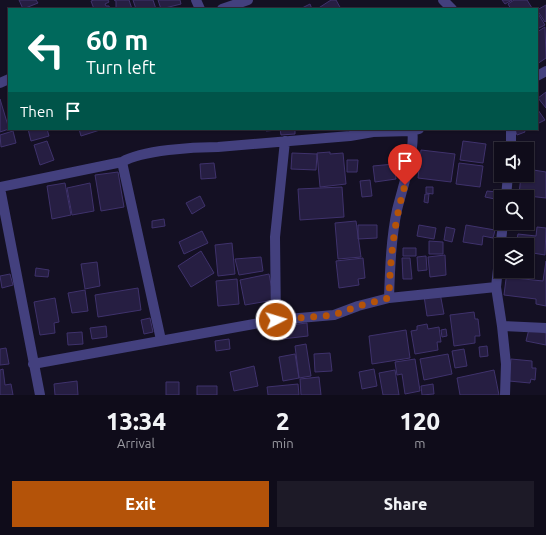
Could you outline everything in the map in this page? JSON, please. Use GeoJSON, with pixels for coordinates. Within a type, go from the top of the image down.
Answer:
{"type":"FeatureCollection","features":[{"type":"Feature","properties":{"kind":"street"},"geometry":{"type":"LineString","coordinates":[[225,8],[248,0]]}},
{"type":"Feature","properties":{"kind":"street"},"geometry":{"type":"LineString","coordinates":[[443,0],[451,8]]}},
{"type":"Feature","properties":{"kind":"street"},"geometry":{"type":"LineString","coordinates":[[40,395],[0,187],[122,162],[129,158],[158,152],[350,136],[373,132],[414,130],[410,157],[397,210],[389,298]]}},
{"type":"Feature","properties":{"kind":"street"},"geometry":{"type":"LineString","coordinates":[[511,130],[511,142]]}},
{"type":"Feature","properties":{"kind":"street"},"geometry":{"type":"LineString","coordinates":[[276,320],[275,237],[285,141]]}},
{"type":"Feature","properties":{"kind":"street"},"geometry":{"type":"LineString","coordinates":[[122,162],[161,340]]}},
{"type":"Feature","properties":{"kind":"street"},"geometry":{"type":"LineString","coordinates":[[502,230],[496,287],[506,364],[505,395]]}},
{"type":"Feature","properties":{"kind":"street"},"geometry":{"type":"LineString","coordinates":[[33,364],[276,320],[334,315],[358,306],[389,298],[496,287]]}},
{"type":"Feature","properties":{"kind":"street"},"geometry":{"type":"LineString","coordinates":[[502,326],[546,328]]}},
{"type":"Feature","properties":{"kind":"building"},"geometry":{"type":"Polygon","coordinates":[[[19,0],[36,0],[38,3],[26,8],[23,8],[19,0]]]}},
{"type":"Feature","properties":{"kind":"building"},"geometry":{"type":"Polygon","coordinates":[[[108,0],[109,2],[105,4],[110,8],[94,8],[91,1],[108,0]]]}},
{"type":"Feature","properties":{"kind":"building"},"geometry":{"type":"Polygon","coordinates":[[[114,0],[129,0],[132,8],[116,8],[116,1],[114,0]]]}},
{"type":"Feature","properties":{"kind":"building"},"geometry":{"type":"Polygon","coordinates":[[[133,0],[153,0],[156,8],[136,8],[133,0]]]}},
{"type":"Feature","properties":{"kind":"building"},"geometry":{"type":"Polygon","coordinates":[[[158,0],[180,0],[181,4],[161,8],[158,0]]]}},
{"type":"Feature","properties":{"kind":"building"},"geometry":{"type":"Polygon","coordinates":[[[331,0],[336,0],[340,8],[319,8],[331,0]]]}},
{"type":"Feature","properties":{"kind":"building"},"geometry":{"type":"Polygon","coordinates":[[[502,0],[512,0],[505,4],[502,0]]]}},
{"type":"Feature","properties":{"kind":"building"},"geometry":{"type":"Polygon","coordinates":[[[514,0],[527,0],[532,8],[510,8],[508,4],[514,0]]]}},
{"type":"Feature","properties":{"kind":"building"},"geometry":{"type":"Polygon","coordinates":[[[310,4],[312,8],[302,8],[310,4]]]}},
{"type":"Feature","properties":{"kind":"building"},"geometry":{"type":"Polygon","coordinates":[[[546,5],[545,22],[538,12],[538,9],[546,5]]]}},
{"type":"Feature","properties":{"kind":"building"},"geometry":{"type":"Polygon","coordinates":[[[538,14],[545,25],[538,28],[538,14]]]}},
{"type":"Feature","properties":{"kind":"building"},"geometry":{"type":"Polygon","coordinates":[[[545,27],[546,58],[538,63],[538,31],[545,27]]]}},
{"type":"Feature","properties":{"kind":"building"},"geometry":{"type":"Polygon","coordinates":[[[546,92],[546,108],[538,98],[546,92]]]}},
{"type":"Feature","properties":{"kind":"building"},"geometry":{"type":"Polygon","coordinates":[[[0,99],[8,129],[0,132],[0,99]]]}},
{"type":"Feature","properties":{"kind":"building"},"geometry":{"type":"Polygon","coordinates":[[[538,110],[545,120],[538,124],[538,110]]]}},
{"type":"Feature","properties":{"kind":"building"},"geometry":{"type":"Polygon","coordinates":[[[28,130],[47,130],[49,136],[31,141],[28,130]]]}},
{"type":"Feature","properties":{"kind":"building"},"geometry":{"type":"Polygon","coordinates":[[[79,130],[100,130],[81,136],[79,130]]]}},
{"type":"Feature","properties":{"kind":"building"},"geometry":{"type":"Polygon","coordinates":[[[280,130],[295,130],[295,134],[281,135],[280,130]]]}},
{"type":"Feature","properties":{"kind":"building"},"geometry":{"type":"Polygon","coordinates":[[[515,130],[524,130],[525,132],[517,135],[515,130]]]}},
{"type":"Feature","properties":{"kind":"building"},"geometry":{"type":"Polygon","coordinates":[[[13,131],[16,143],[1,147],[0,135],[13,131]]]}},
{"type":"Feature","properties":{"kind":"building"},"geometry":{"type":"Polygon","coordinates":[[[47,141],[54,160],[40,165],[34,145],[47,141]]]}},
{"type":"Feature","properties":{"kind":"building"},"geometry":{"type":"Polygon","coordinates":[[[463,141],[486,144],[483,163],[460,160],[463,141]]]}},
{"type":"Feature","properties":{"kind":"building"},"geometry":{"type":"Polygon","coordinates":[[[421,150],[455,154],[451,182],[418,178],[421,150]]]}},
{"type":"Feature","properties":{"kind":"building"},"geometry":{"type":"Polygon","coordinates":[[[330,152],[330,154],[343,153],[346,184],[320,187],[317,153],[330,152]]]}},
{"type":"Feature","properties":{"kind":"building"},"geometry":{"type":"Polygon","coordinates":[[[292,153],[317,154],[316,170],[291,169],[292,153]]]}},
{"type":"Feature","properties":{"kind":"building"},"geometry":{"type":"Polygon","coordinates":[[[347,160],[358,160],[357,172],[347,172],[347,160]]]}},
{"type":"Feature","properties":{"kind":"building"},"geometry":{"type":"Polygon","coordinates":[[[214,163],[216,178],[201,179],[200,164],[214,163]]]}},
{"type":"Feature","properties":{"kind":"building"},"geometry":{"type":"Polygon","coordinates":[[[459,163],[483,166],[480,187],[456,184],[459,163]]]}},
{"type":"Feature","properties":{"kind":"building"},"geometry":{"type":"Polygon","coordinates":[[[394,164],[396,179],[375,182],[373,166],[394,164]]]}},
{"type":"Feature","properties":{"kind":"building"},"geometry":{"type":"Polygon","coordinates":[[[534,170],[546,172],[546,198],[534,197],[534,190],[520,190],[520,182],[534,182],[534,170]]]}},
{"type":"Feature","properties":{"kind":"building"},"geometry":{"type":"Polygon","coordinates":[[[118,172],[124,207],[101,211],[95,175],[118,172]]]}},
{"type":"Feature","properties":{"kind":"building"},"geometry":{"type":"Polygon","coordinates":[[[370,180],[372,196],[362,197],[360,181],[370,180]]]}},
{"type":"Feature","properties":{"kind":"building"},"geometry":{"type":"Polygon","coordinates":[[[65,183],[71,215],[52,219],[47,186],[65,183]]]}},
{"type":"Feature","properties":{"kind":"building"},"geometry":{"type":"Polygon","coordinates":[[[90,183],[94,211],[72,215],[67,188],[90,183]]]}},
{"type":"Feature","properties":{"kind":"building"},"geometry":{"type":"Polygon","coordinates":[[[342,187],[344,217],[300,220],[298,189],[342,187]]]}},
{"type":"Feature","properties":{"kind":"building"},"geometry":{"type":"Polygon","coordinates":[[[426,187],[433,187],[433,194],[426,193],[426,187]]]}},
{"type":"Feature","properties":{"kind":"building"},"geometry":{"type":"Polygon","coordinates":[[[487,191],[494,192],[494,199],[485,197],[487,191]]]}},
{"type":"Feature","properties":{"kind":"building"},"geometry":{"type":"Polygon","coordinates":[[[425,194],[429,194],[428,203],[424,202],[425,194]]]}},
{"type":"Feature","properties":{"kind":"building"},"geometry":{"type":"Polygon","coordinates":[[[200,196],[205,206],[192,214],[186,203],[200,196]]]}},
{"type":"Feature","properties":{"kind":"building"},"geometry":{"type":"Polygon","coordinates":[[[164,219],[165,226],[152,228],[152,221],[164,219]]]}},
{"type":"Feature","properties":{"kind":"building"},"geometry":{"type":"Polygon","coordinates":[[[356,221],[361,257],[338,259],[335,223],[356,221]]]}},
{"type":"Feature","properties":{"kind":"building"},"geometry":{"type":"Polygon","coordinates":[[[358,225],[377,225],[377,238],[358,239],[358,225]]]}},
{"type":"Feature","properties":{"kind":"building"},"geometry":{"type":"Polygon","coordinates":[[[419,225],[436,228],[434,239],[417,236],[419,225]]]}},
{"type":"Feature","properties":{"kind":"building"},"geometry":{"type":"Polygon","coordinates":[[[466,225],[495,230],[493,238],[483,236],[482,245],[463,242],[466,225]]]}},
{"type":"Feature","properties":{"kind":"building"},"geometry":{"type":"Polygon","coordinates":[[[446,227],[455,229],[452,242],[444,240],[446,227]]]}},
{"type":"Feature","properties":{"kind":"building"},"geometry":{"type":"Polygon","coordinates":[[[537,227],[546,228],[545,255],[534,253],[534,238],[517,238],[518,234],[536,236],[537,227]]]}},
{"type":"Feature","properties":{"kind":"building"},"geometry":{"type":"Polygon","coordinates":[[[202,231],[208,243],[184,254],[179,242],[202,231]]]}},
{"type":"Feature","properties":{"kind":"building"},"geometry":{"type":"Polygon","coordinates":[[[429,241],[443,242],[443,254],[429,254],[429,241]]]}},
{"type":"Feature","properties":{"kind":"building"},"geometry":{"type":"Polygon","coordinates":[[[232,243],[235,274],[218,276],[215,245],[232,243]]]}},
{"type":"Feature","properties":{"kind":"building"},"geometry":{"type":"Polygon","coordinates":[[[403,248],[416,248],[416,256],[403,256],[403,248]]]}},
{"type":"Feature","properties":{"kind":"building"},"geometry":{"type":"Polygon","coordinates":[[[201,251],[214,273],[191,287],[178,266],[201,251]]]}},
{"type":"Feature","properties":{"kind":"building"},"geometry":{"type":"Polygon","coordinates":[[[445,255],[446,275],[430,277],[428,257],[445,255]]]}},
{"type":"Feature","properties":{"kind":"building"},"geometry":{"type":"Polygon","coordinates":[[[426,256],[427,270],[418,271],[417,257],[426,256]]]}},
{"type":"Feature","properties":{"kind":"building"},"geometry":{"type":"Polygon","coordinates":[[[261,257],[263,271],[239,275],[235,259],[261,257]]]}},
{"type":"Feature","properties":{"kind":"building"},"geometry":{"type":"Polygon","coordinates":[[[363,258],[365,278],[358,279],[359,285],[339,288],[336,261],[363,258]]]}},
{"type":"Feature","properties":{"kind":"building"},"geometry":{"type":"Polygon","coordinates":[[[402,258],[410,258],[412,279],[403,279],[402,258]]]}},
{"type":"Feature","properties":{"kind":"building"},"geometry":{"type":"Polygon","coordinates":[[[546,261],[546,306],[536,304],[536,299],[504,295],[506,278],[543,281],[546,261]]]}},
{"type":"Feature","properties":{"kind":"building"},"geometry":{"type":"Polygon","coordinates":[[[97,262],[100,286],[85,289],[81,264],[97,262]]]}},
{"type":"Feature","properties":{"kind":"building"},"geometry":{"type":"Polygon","coordinates":[[[36,268],[49,270],[48,277],[35,276],[36,268]]]}},
{"type":"Feature","properties":{"kind":"building"},"geometry":{"type":"Polygon","coordinates":[[[10,274],[13,285],[2,288],[0,276],[10,274]]]}},
{"type":"Feature","properties":{"kind":"building"},"geometry":{"type":"Polygon","coordinates":[[[269,274],[274,300],[245,305],[240,280],[269,274]]]}},
{"type":"Feature","properties":{"kind":"building"},"geometry":{"type":"Polygon","coordinates":[[[237,279],[239,304],[218,306],[216,281],[237,279]]]}},
{"type":"Feature","properties":{"kind":"building"},"geometry":{"type":"Polygon","coordinates":[[[138,288],[141,310],[98,317],[95,295],[138,288]]]}},
{"type":"Feature","properties":{"kind":"building"},"geometry":{"type":"Polygon","coordinates":[[[85,290],[88,311],[72,313],[68,293],[85,290]]]}},
{"type":"Feature","properties":{"kind":"building"},"geometry":{"type":"Polygon","coordinates":[[[440,293],[444,314],[427,316],[424,296],[440,293]]]}},
{"type":"Feature","properties":{"kind":"building"},"geometry":{"type":"Polygon","coordinates":[[[55,298],[59,322],[54,323],[55,333],[40,335],[34,302],[55,298]]]}},
{"type":"Feature","properties":{"kind":"building"},"geometry":{"type":"Polygon","coordinates":[[[474,312],[475,319],[478,319],[480,336],[475,336],[475,343],[454,346],[450,315],[474,312]]]}},
{"type":"Feature","properties":{"kind":"building"},"geometry":{"type":"Polygon","coordinates":[[[150,318],[153,332],[144,334],[141,320],[150,318]]]}},
{"type":"Feature","properties":{"kind":"building"},"geometry":{"type":"Polygon","coordinates":[[[307,323],[308,336],[282,339],[281,326],[307,323]]]}},
{"type":"Feature","properties":{"kind":"building"},"geometry":{"type":"Polygon","coordinates":[[[427,324],[428,329],[439,327],[441,342],[437,342],[438,350],[415,354],[411,331],[417,330],[417,326],[427,324]]]}},
{"type":"Feature","properties":{"kind":"building"},"geometry":{"type":"Polygon","coordinates":[[[106,326],[107,337],[92,339],[90,328],[106,326]]]}},
{"type":"Feature","properties":{"kind":"building"},"geometry":{"type":"Polygon","coordinates":[[[446,329],[447,336],[442,337],[441,330],[446,329]]]}},
{"type":"Feature","properties":{"kind":"building"},"geometry":{"type":"Polygon","coordinates":[[[529,329],[546,333],[546,345],[526,341],[529,329]]]}},
{"type":"Feature","properties":{"kind":"building"},"geometry":{"type":"Polygon","coordinates":[[[406,330],[410,358],[372,364],[369,336],[406,330]]]}},
{"type":"Feature","properties":{"kind":"building"},"geometry":{"type":"Polygon","coordinates":[[[82,332],[83,344],[68,345],[67,333],[82,332]]]}},
{"type":"Feature","properties":{"kind":"building"},"geometry":{"type":"Polygon","coordinates":[[[229,339],[230,349],[216,351],[215,341],[229,339]]]}},
{"type":"Feature","properties":{"kind":"building"},"geometry":{"type":"Polygon","coordinates":[[[306,344],[311,376],[299,378],[295,346],[306,344]]]}},
{"type":"Feature","properties":{"kind":"building"},"geometry":{"type":"Polygon","coordinates":[[[487,346],[488,356],[480,357],[479,347],[487,346]]]}},
{"type":"Feature","properties":{"kind":"building"},"geometry":{"type":"Polygon","coordinates":[[[6,348],[9,364],[0,365],[0,349],[6,348]]]}},
{"type":"Feature","properties":{"kind":"building"},"geometry":{"type":"Polygon","coordinates":[[[464,349],[467,366],[455,368],[452,351],[464,349]]]}},
{"type":"Feature","properties":{"kind":"building"},"geometry":{"type":"Polygon","coordinates":[[[330,353],[332,371],[315,372],[314,354],[330,353]]]}},
{"type":"Feature","properties":{"kind":"building"},"geometry":{"type":"Polygon","coordinates":[[[295,354],[299,378],[283,381],[279,357],[295,354]]]}},
{"type":"Feature","properties":{"kind":"building"},"geometry":{"type":"Polygon","coordinates":[[[448,354],[452,374],[424,380],[420,359],[448,354]]]}},
{"type":"Feature","properties":{"kind":"building"},"geometry":{"type":"Polygon","coordinates":[[[415,359],[420,391],[405,394],[402,374],[397,375],[395,362],[415,359]]]}},
{"type":"Feature","properties":{"kind":"building"},"geometry":{"type":"Polygon","coordinates":[[[511,359],[532,361],[532,368],[536,368],[535,380],[531,379],[530,383],[509,381],[511,359]]]}},
{"type":"Feature","properties":{"kind":"building"},"geometry":{"type":"Polygon","coordinates":[[[254,366],[258,386],[234,391],[230,372],[254,366]]]}},
{"type":"Feature","properties":{"kind":"building"},"geometry":{"type":"Polygon","coordinates":[[[3,369],[5,385],[11,384],[13,395],[0,395],[0,370],[3,369]]]}},
{"type":"Feature","properties":{"kind":"building"},"geometry":{"type":"Polygon","coordinates":[[[374,369],[377,386],[362,389],[359,372],[374,369]]]}},
{"type":"Feature","properties":{"kind":"building"},"geometry":{"type":"Polygon","coordinates":[[[395,370],[399,395],[383,395],[379,373],[395,370]]]}},
{"type":"Feature","properties":{"kind":"building"},"geometry":{"type":"Polygon","coordinates":[[[494,370],[499,395],[460,395],[457,378],[494,370]]]}},
{"type":"Feature","properties":{"kind":"building"},"geometry":{"type":"Polygon","coordinates":[[[319,377],[321,395],[301,395],[300,379],[319,377]]]}},
{"type":"Feature","properties":{"kind":"building"},"geometry":{"type":"Polygon","coordinates":[[[77,381],[78,395],[55,395],[54,384],[77,381]]]}},
{"type":"Feature","properties":{"kind":"building"},"geometry":{"type":"Polygon","coordinates":[[[166,382],[179,382],[179,395],[166,395],[166,382]]]}},
{"type":"Feature","properties":{"kind":"building"},"geometry":{"type":"Polygon","coordinates":[[[298,384],[299,395],[268,395],[267,387],[298,384]]]}},
{"type":"Feature","properties":{"kind":"building"},"geometry":{"type":"Polygon","coordinates":[[[433,384],[434,394],[422,395],[421,386],[433,384]]]}},
{"type":"Feature","properties":{"kind":"building"},"geometry":{"type":"Polygon","coordinates":[[[197,386],[217,386],[217,395],[197,395],[197,386]]]}},
{"type":"Feature","properties":{"kind":"route"},"geometry":{"type":"LineString","coordinates":[[276,320],[334,315],[358,306],[389,298],[397,210],[405,185]]}}]}
